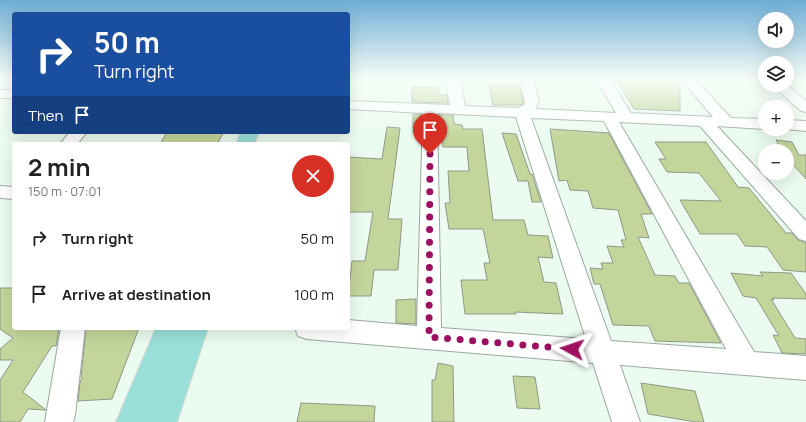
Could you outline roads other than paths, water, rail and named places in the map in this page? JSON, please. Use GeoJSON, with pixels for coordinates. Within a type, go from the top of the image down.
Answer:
{"type":"FeatureCollection","features":[{"type":"Feature","properties":{"kind":"main road"},"geometry":{"type":"LineString","coordinates":[[132,422],[169,330]]}},
{"type":"Feature","properties":{"kind":"main road"},"geometry":{"type":"LineString","coordinates":[[160,422],[193,330]]}},
{"type":"Feature","properties":{"kind":"street"},"geometry":{"type":"LineString","coordinates":[[456,99],[458,109]]}},
{"type":"Feature","properties":{"kind":"street"},"geometry":{"type":"LineString","coordinates":[[522,112],[530,107],[531,99]]}},
{"type":"Feature","properties":{"kind":"street"},"geometry":{"type":"LineString","coordinates":[[610,99],[618,117],[747,363]]}},
{"type":"Feature","properties":{"kind":"street"},"geometry":{"type":"LineString","coordinates":[[705,99],[726,122]]}},
{"type":"Feature","properties":{"kind":"street"},"geometry":{"type":"LineString","coordinates":[[795,99],[806,108]]}},
{"type":"Feature","properties":{"kind":"street"},"geometry":{"type":"LineString","coordinates":[[350,105],[758,124]]}},
{"type":"Feature","properties":{"kind":"street"},"geometry":{"type":"LineString","coordinates":[[429,337],[430,108]]}},
{"type":"Feature","properties":{"kind":"street"},"geometry":{"type":"LineString","coordinates":[[522,112],[626,422]]}},
{"type":"Feature","properties":{"kind":"street"},"geometry":{"type":"LineString","coordinates":[[704,121],[806,234]]}},
{"type":"Feature","properties":{"kind":"street"},"geometry":{"type":"LineString","coordinates":[[794,125],[806,126]]}},
{"type":"Feature","properties":{"kind":"street"},"geometry":{"type":"LineString","coordinates":[[70,142],[77,134]]}},
{"type":"Feature","properties":{"kind":"street"},"geometry":{"type":"LineString","coordinates":[[0,192],[12,193]]}},
{"type":"Feature","properties":{"kind":"street"},"geometry":{"type":"LineString","coordinates":[[59,422],[73,330]]}},
{"type":"Feature","properties":{"kind":"street"},"geometry":{"type":"LineString","coordinates":[[334,330],[806,368]]}}]}
